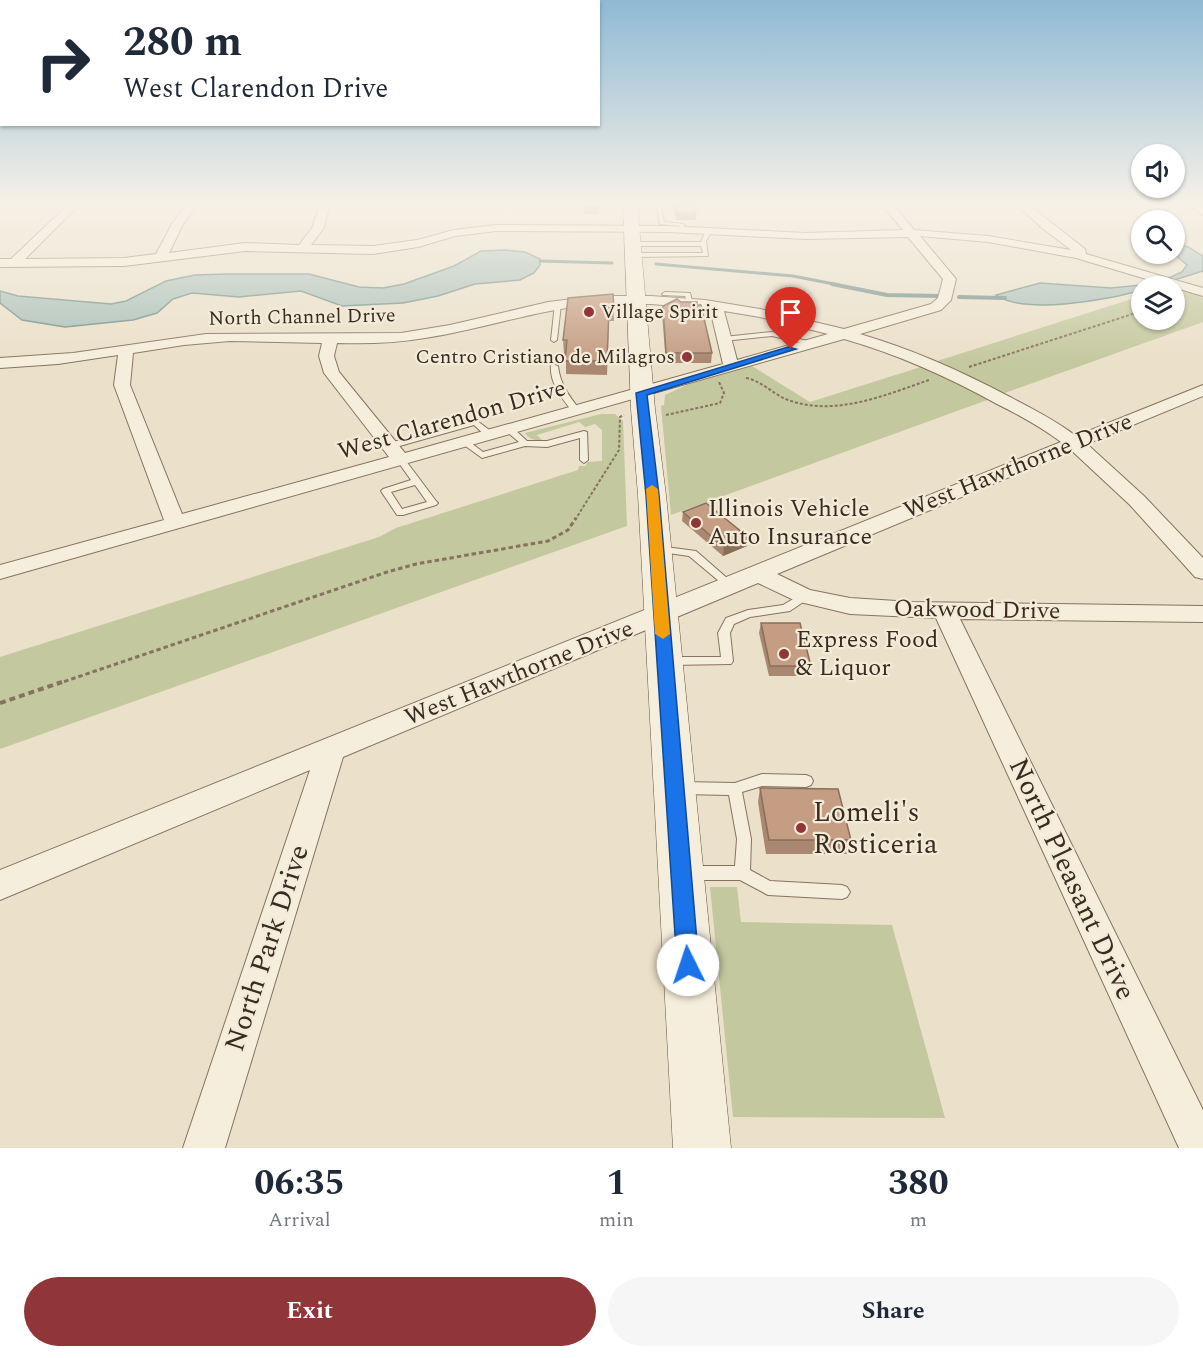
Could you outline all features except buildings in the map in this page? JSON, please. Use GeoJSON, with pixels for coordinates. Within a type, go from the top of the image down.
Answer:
{"type":"FeatureCollection","features":[{"type":"Feature","properties":{"kind":"main road"},"geometry":{"type":"LineString","coordinates":[[637,256],[651,297],[658,408],[656,549],[702,1148]]}},
{"type":"Feature","properties":{"kind":"street"},"geometry":{"type":"LineString","coordinates":[[14,263],[22,256]]}},
{"type":"Feature","properties":{"kind":"street"},"geometry":{"type":"LineString","coordinates":[[0,263],[124,262],[179,256]]}},
{"type":"Feature","properties":{"kind":"street","name":"West Clarendon Drive"},"geometry":{"type":"LineString","coordinates":[[0,572],[175,522],[394,453],[464,441],[576,410],[658,408],[811,344],[936,307],[946,296],[950,279],[930,256]]}},
{"type":"Feature","properties":{"kind":"street"},"geometry":{"type":"LineString","coordinates":[[1078,256],[1203,292]]}},
{"type":"Feature","properties":{"kind":"street"},"geometry":{"type":"LineString","coordinates":[[1088,256],[1091,258]]}},
{"type":"Feature","properties":{"kind":"street","name":"North Channel Drive"},"geometry":{"type":"LineString","coordinates":[[0,363],[79,357],[215,338],[364,340],[434,332],[558,304],[597,300],[651,297],[716,306],[794,321],[880,345],[951,373],[1002,399],[1074,443],[1133,493],[1203,572]]}},
{"type":"Feature","properties":{"kind":"street"},"geometry":{"type":"LineString","coordinates":[[716,306],[733,375]]}},
{"type":"Feature","properties":{"kind":"street"},"geometry":{"type":"LineString","coordinates":[[331,340],[325,354],[329,367],[394,453]]}},
{"type":"Feature","properties":{"kind":"street"},"geometry":{"type":"LineString","coordinates":[[126,350],[122,385],[175,522]]}},
{"type":"Feature","properties":{"kind":"street","name":"West Hawthorne Drive"},"geometry":{"type":"LineString","coordinates":[[0,885],[661,615],[756,573],[1203,390]]}},
{"type":"Feature","properties":{"kind":"street","name":"Oakwood Drive"},"geometry":{"type":"LineString","coordinates":[[756,573],[805,596],[850,606],[944,610],[1203,614]]}},
{"type":"Feature","properties":{"kind":"street","name":"North Pleasant Drive"},"geometry":{"type":"LineString","coordinates":[[944,610],[1200,1148]]}},
{"type":"Feature","properties":{"kind":"street","name":"North Park Drive"},"geometry":{"type":"LineString","coordinates":[[204,1148],[331,749]]}},
{"type":"Feature","properties":{"kind":"lane"},"geometry":{"type":"LineString","coordinates":[[651,297],[688,294],[690,304]]}},
{"type":"Feature","properties":{"kind":"lane"},"geometry":{"type":"LineString","coordinates":[[554,340],[558,304]]}},
{"type":"Feature","properties":{"kind":"lane"},"geometry":{"type":"LineString","coordinates":[[724,339],[772,333],[811,344]]}},
{"type":"Feature","properties":{"kind":"lane"},"geometry":{"type":"LineString","coordinates":[[554,366],[554,376],[560,388],[567,401],[576,410]]}},
{"type":"Feature","properties":{"kind":"lane"},"geometry":{"type":"LineString","coordinates":[[416,482],[386,491],[399,513],[432,502],[394,453],[476,422],[489,434]]}},
{"type":"Feature","properties":{"kind":"lane"},"geometry":{"type":"LineString","coordinates":[[509,429],[525,443]]}},
{"type":"Feature","properties":{"kind":"lane"},"geometry":{"type":"LineString","coordinates":[[464,441],[482,455],[525,443],[548,444],[584,434],[584,460]]}},
{"type":"Feature","properties":{"kind":"lane"},"geometry":{"type":"LineString","coordinates":[[656,549],[692,554],[730,585]]}},
{"type":"Feature","properties":{"kind":"lane"},"geometry":{"type":"LineString","coordinates":[[665,661],[727,661],[724,633],[730,621],[748,614],[786,608],[805,596]]}},
{"type":"Feature","properties":{"kind":"lane"},"geometry":{"type":"LineString","coordinates":[[675,788],[735,789],[762,780],[806,781]]}},
{"type":"Feature","properties":{"kind":"lane"},"geometry":{"type":"LineString","coordinates":[[735,789],[744,839],[742,873]]}},
{"type":"Feature","properties":{"kind":"lane"},"geometry":{"type":"LineString","coordinates":[[681,873],[742,873],[768,888],[843,892]]}},
{"type":"Feature","properties":{"kind":"path"},"geometry":{"type":"LineString","coordinates":[[0,703],[387,572],[416,564],[548,541],[568,530],[614,460],[619,450],[620,417],[658,408],[710,407],[720,403],[724,393],[718,381],[733,375],[751,378],[790,401],[836,408],[850,406],[1131,315]]}},
{"type":"Feature","properties":{"kind":"green space"},"geometry":{"type":"Polygon","coordinates":[[[1185,289],[1203,294],[1203,322],[1185,328],[1185,289]]]}},
{"type":"Feature","properties":{"kind":"green space"},"geometry":{"type":"Polygon","coordinates":[[[1131,299],[1131,330],[1181,330],[1002,394],[934,362],[1131,299]]]}},
{"type":"Feature","properties":{"kind":"green space"},"geometry":{"type":"Polygon","coordinates":[[[752,366],[810,402],[924,366],[990,399],[671,515],[661,406],[664,405],[665,395],[689,384],[752,366]]]}},
{"type":"Feature","properties":{"kind":"green space"},"geometry":{"type":"Polygon","coordinates":[[[601,414],[615,414],[623,421],[627,526],[0,749],[0,657],[379,537],[396,528],[578,470],[579,466],[586,466],[587,462],[602,461],[602,430],[595,424],[585,427],[579,422],[537,435],[542,440],[532,439],[525,433],[601,414]]]}},
{"type":"Feature","properties":{"kind":"green space"},"geometry":{"type":"Polygon","coordinates":[[[710,887],[737,887],[741,922],[892,925],[945,1118],[733,1117],[710,887]]]}},
{"type":"Feature","properties":{"kind":"water"},"geometry":{"type":"Polygon","coordinates":[[[473,256],[533,256],[540,259],[540,265],[534,273],[520,280],[475,284],[438,296],[403,303],[342,306],[301,291],[239,297],[192,293],[173,299],[157,313],[133,320],[65,327],[22,320],[0,303],[0,291],[18,296],[111,304],[126,301],[166,281],[195,275],[309,274],[359,287],[383,288],[404,284],[454,266],[473,256]]]}},
{"type":"Feature","properties":{"kind":"water"},"geometry":{"type":"Polygon","coordinates":[[[1185,256],[1203,256],[1203,271],[1185,277],[1173,276],[1182,272],[1187,265],[1185,256]]]}},
{"type":"Feature","properties":{"kind":"water"},"geometry":{"type":"Polygon","coordinates":[[[1040,283],[1111,288],[1131,286],[1131,293],[1089,301],[1046,305],[1009,301],[996,295],[1040,283]]]}},
{"type":"Feature","properties":{"kind":"waterway"},"geometry":{"type":"LineString","coordinates":[[540,261],[612,263]]}},
{"type":"Feature","properties":{"kind":"waterway"},"geometry":{"type":"LineString","coordinates":[[656,264],[793,276],[839,285]]}},
{"type":"Feature","properties":{"kind":"waterway"},"geometry":{"type":"LineString","coordinates":[[832,284],[887,295],[940,296]]}},
{"type":"Feature","properties":{"kind":"waterway"},"geometry":{"type":"LineString","coordinates":[[959,297],[1005,298]]}},
{"type":"Feature","properties":{"kind":"slow traffic"},"geometry":{"type":"LineString","coordinates":[[652,489],[663,634]]}},
{"type":"Feature","properties":{"kind":"place","name":"Village Spirit"},"geometry":{"type":"Point","coordinates":[589,312]}},
{"type":"Feature","properties":{"kind":"place","name":"Centro Cristiano de Milagros"},"geometry":{"type":"Point","coordinates":[687,357]}},
{"type":"Feature","properties":{"kind":"place","name":"Illinois Vehicle Auto Insurance"},"geometry":{"type":"Point","coordinates":[696,523]}},
{"type":"Feature","properties":{"kind":"place","name":"Express Food & Liquor"},"geometry":{"type":"Point","coordinates":[784,654]}},
{"type":"Feature","properties":{"kind":"place","name":"Lomeli's Rosticeria"},"geometry":{"type":"Point","coordinates":[801,828]}},
{"type":"Feature","properties":{"kind":"route"},"geometry":{"type":"LineString","coordinates":[[688,965],[652,495],[641,393],[791,349]]}}]}
